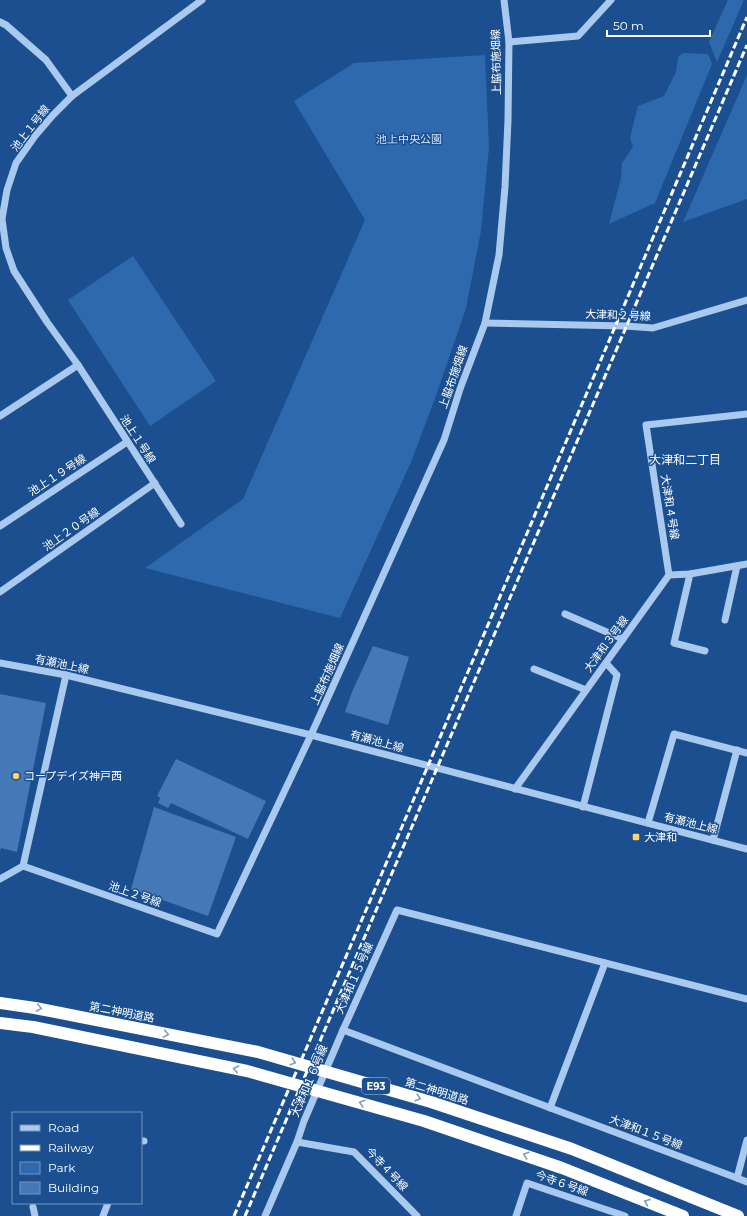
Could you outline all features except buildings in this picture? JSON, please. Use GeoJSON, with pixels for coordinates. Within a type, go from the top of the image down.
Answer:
{"type":"FeatureCollection","features":[{"type":"Feature","properties":{"kind":"highway","name":"第二神明道路"},"geometry":{"type":"LineString","coordinates":[[0,1003],[50,1011],[274,1056],[431,1102],[572,1149],[738,1216]]}},
{"type":"Feature","properties":{"kind":"highway","name":"E93"},"geometry":{"type":"LineString","coordinates":[[0,1022],[33,1027],[247,1071],[424,1121],[562,1168],[683,1216]]}},
{"type":"Feature","properties":{"kind":"street","name":"池上１号線"},"geometry":{"type":"LineString","coordinates":[[181,524],[14,271],[6,248],[1,219],[7,190],[16,164],[40,130],[53,115],[72,96],[202,0]]}},
{"type":"Feature","properties":{"kind":"street","name":"上脇布施畑線"},"geometry":{"type":"LineString","coordinates":[[311,735],[444,440],[460,389],[485,323],[499,255],[504,195],[508,120],[509,42],[504,0]]}},
{"type":"Feature","properties":{"kind":"street"},"geometry":{"type":"LineString","coordinates":[[509,42],[578,36],[612,0]]}},
{"type":"Feature","properties":{"kind":"street"},"geometry":{"type":"LineString","coordinates":[[0,22],[46,60],[72,96]]}},
{"type":"Feature","properties":{"kind":"street","name":"大津和２号線"},"geometry":{"type":"LineString","coordinates":[[485,323],[653,328],[747,300]]}},
{"type":"Feature","properties":{"kind":"street"},"geometry":{"type":"LineString","coordinates":[[0,416],[78,366]]}},
{"type":"Feature","properties":{"kind":"street","name":"大津和４号線"},"geometry":{"type":"LineString","coordinates":[[669,575],[646,425],[747,414]]}},
{"type":"Feature","properties":{"kind":"street","name":"池上１９号線"},"geometry":{"type":"LineString","coordinates":[[0,526],[127,442]]}},
{"type":"Feature","properties":{"kind":"street","name":"池上２０号線"},"geometry":{"type":"LineString","coordinates":[[0,592],[155,483]]}},
{"type":"Feature","properties":{"kind":"street"},"geometry":{"type":"LineString","coordinates":[[669,575],[690,574],[747,564]]}},
{"type":"Feature","properties":{"kind":"street"},"geometry":{"type":"LineString","coordinates":[[725,620],[737,566]]}},
{"type":"Feature","properties":{"kind":"street"},"geometry":{"type":"LineString","coordinates":[[690,574],[674,643],[705,651]]}},
{"type":"Feature","properties":{"kind":"street","name":"大津和３号線"},"geometry":{"type":"LineString","coordinates":[[515,789],[669,575]]}},
{"type":"Feature","properties":{"kind":"street"},"geometry":{"type":"LineString","coordinates":[[565,614],[623,639]]}},
{"type":"Feature","properties":{"kind":"street","name":"有瀬池上線"},"geometry":{"type":"LineString","coordinates":[[0,663],[66,675],[311,735],[747,849]]}},
{"type":"Feature","properties":{"kind":"street"},"geometry":{"type":"LineString","coordinates":[[583,807],[617,675],[606,663]]}},
{"type":"Feature","properties":{"kind":"street"},"geometry":{"type":"LineString","coordinates":[[534,669],[586,690]]}},
{"type":"Feature","properties":{"kind":"street"},"geometry":{"type":"LineString","coordinates":[[0,879],[24,866],[66,675]]}},
{"type":"Feature","properties":{"kind":"street"},"geometry":{"type":"LineString","coordinates":[[648,823],[674,734],[747,753]]}},
{"type":"Feature","properties":{"kind":"street","name":"池上２号線"},"geometry":{"type":"LineString","coordinates":[[24,866],[218,934],[311,735]]}},
{"type":"Feature","properties":{"kind":"street"},"geometry":{"type":"LineString","coordinates":[[713,840],[737,750]]}},
{"type":"Feature","properties":{"kind":"street","name":"大津和１５号線"},"geometry":{"type":"LineString","coordinates":[[747,999],[397,910],[343,1030],[747,1182]]}},
{"type":"Feature","properties":{"kind":"street"},"geometry":{"type":"LineString","coordinates":[[550,1108],[604,963]]}},
{"type":"Feature","properties":{"kind":"street","name":"大津和１６号線"},"geometry":{"type":"LineString","coordinates":[[297,1142],[304,1121],[343,1030]]}},
{"type":"Feature","properties":{"kind":"street"},"geometry":{"type":"LineString","coordinates":[[738,1178],[747,1140]]}},
{"type":"Feature","properties":{"kind":"street"},"geometry":{"type":"LineString","coordinates":[[265,1216],[297,1142]]}},
{"type":"Feature","properties":{"kind":"street","name":"今寺４号線"},"geometry":{"type":"LineString","coordinates":[[297,1142],[354,1152],[417,1216]]}},
{"type":"Feature","properties":{"kind":"street","name":"今寺６号線"},"geometry":{"type":"LineString","coordinates":[[516,1216],[526,1183],[625,1216]]}},
{"type":"Feature","properties":{"kind":"street"},"geometry":{"type":"LineString","coordinates":[[103,1216],[108,1204]]}},
{"type":"Feature","properties":{"kind":"street"},"geometry":{"type":"LineString","coordinates":[[33,1207],[35,1216]]}},
{"type":"Feature","properties":{"kind":"green space"},"geometry":{"type":"Polygon","coordinates":[[[728,0],[744,0],[717,62],[709,42],[728,0]]]}},
{"type":"Feature","properties":{"kind":"green space"},"geometry":{"type":"Polygon","coordinates":[[[683,53],[708,54],[712,64],[655,203],[609,224],[621,178],[622,163],[633,147],[630,138],[638,106],[664,96],[676,72],[678,57],[683,53]]]}},
{"type":"Feature","properties":{"kind":"green space","name":"池上中央公園"},"geometry":{"type":"Polygon","coordinates":[[[485,55],[489,147],[481,231],[466,308],[437,393],[411,462],[340,618],[145,568],[243,499],[365,220],[294,101],[354,63],[485,55]]]}},
{"type":"Feature","properties":{"kind":"green space"},"geometry":{"type":"Polygon","coordinates":[[[747,75],[747,199],[683,222],[747,75]]]}},
{"type":"Feature","properties":{"kind":"green space"},"geometry":{"type":"Polygon","coordinates":[[[133,256],[216,381],[150,426],[68,300],[133,256]]]}},
{"type":"Feature","properties":{"kind":"railway"},"geometry":{"type":"LineString","coordinates":[[234,1216],[401,829],[747,17]]}},
{"type":"Feature","properties":{"kind":"railway"},"geometry":{"type":"LineString","coordinates":[[245,1216],[747,45]]}},
{"type":"Feature","properties":{"kind":"place","name":"コープデイズ神戸西"},"geometry":{"type":"Point","coordinates":[16,776]}},
{"type":"Feature","properties":{"kind":"place","name":"大津和"},"geometry":{"type":"Point","coordinates":[636,837]}},
{"type":"Feature","properties":{"kind":"district","name":"大津和二丁目"},"geometry":{"type":"Point","coordinates":[685,459]}}]}
